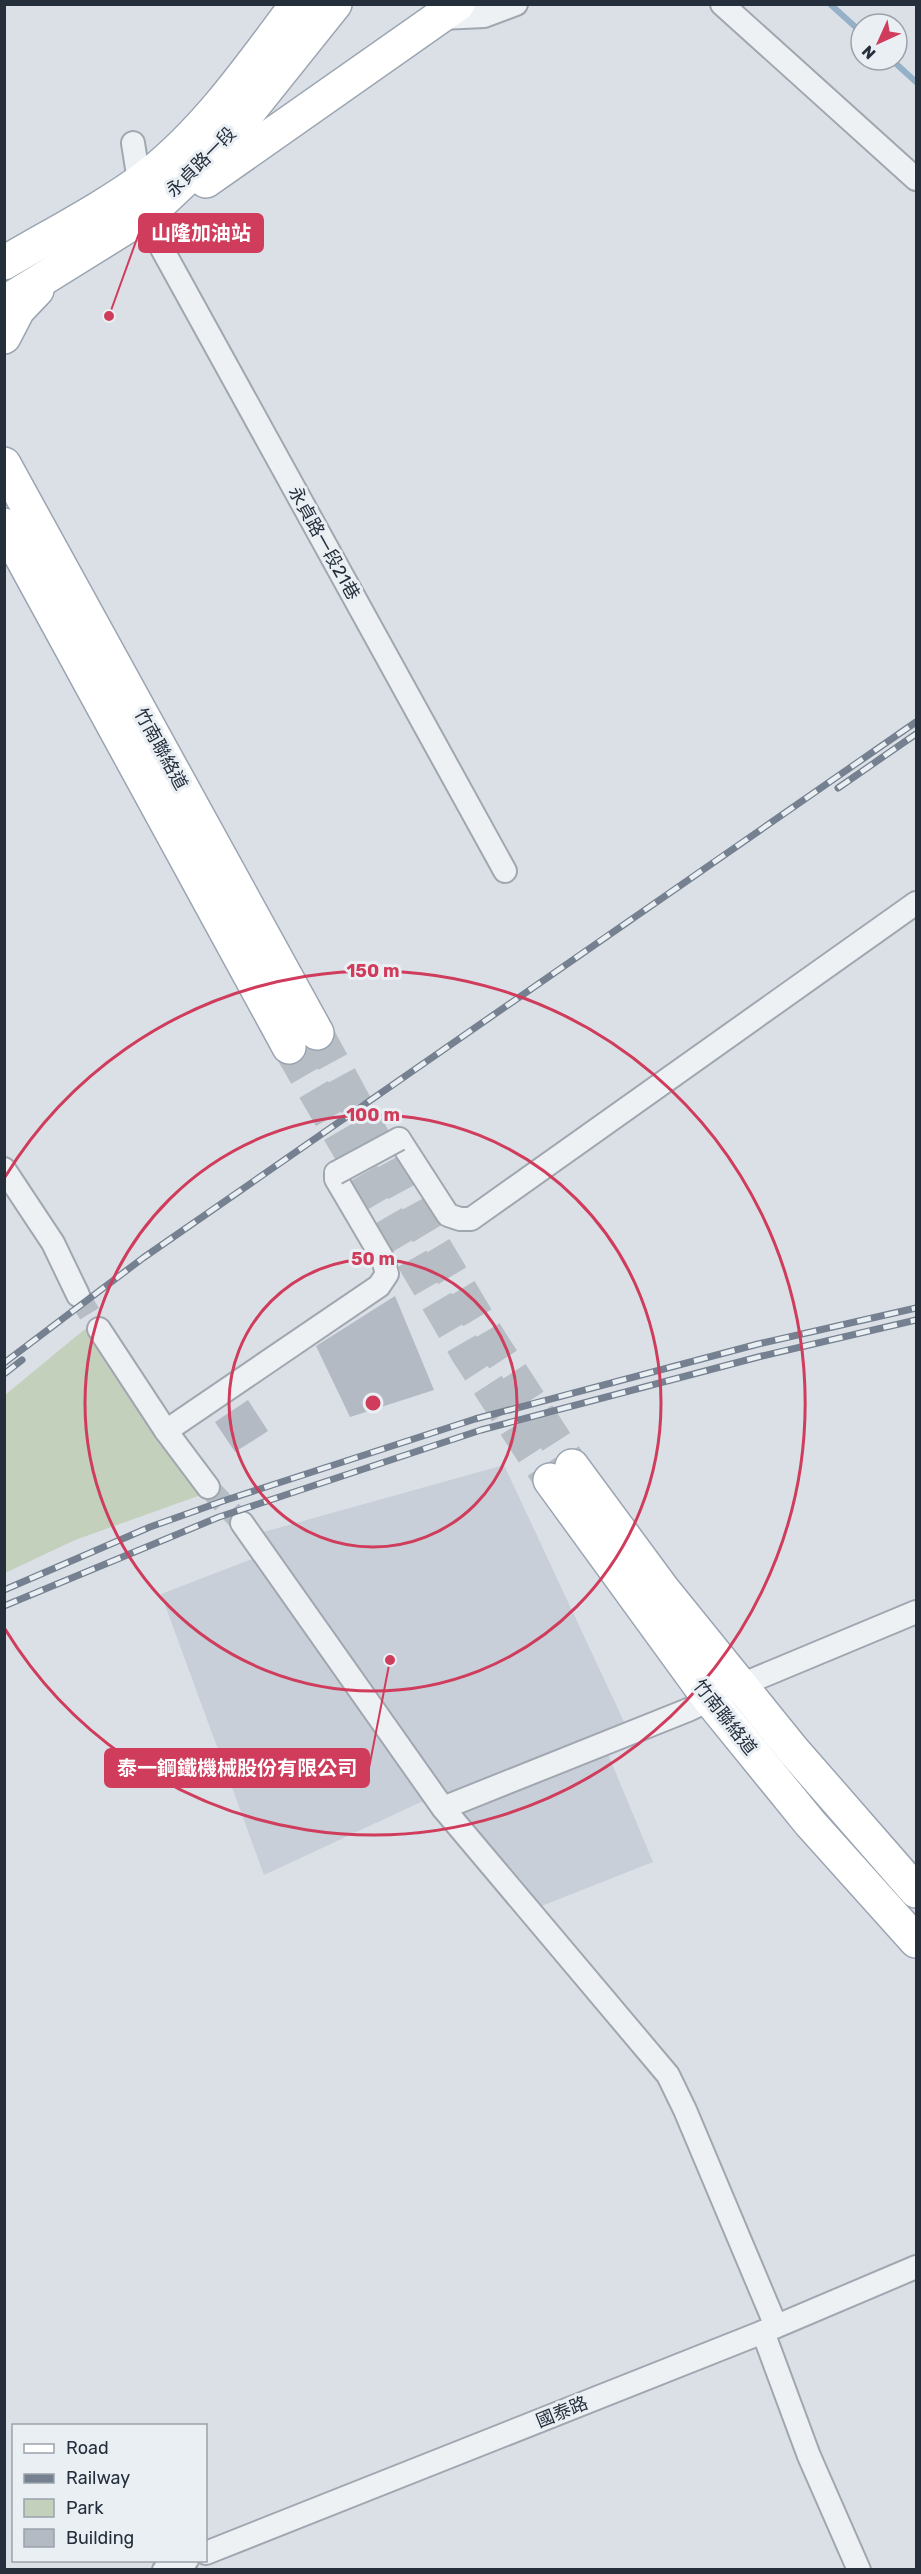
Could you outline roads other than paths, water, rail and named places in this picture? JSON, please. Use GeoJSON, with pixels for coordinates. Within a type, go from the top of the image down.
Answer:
{"type":"FeatureCollection","features":[{"type":"Feature","properties":{"kind":"main road","name":"永貞路一段"},"geometry":{"type":"LineString","coordinates":[[4,263],[139,181],[182,145],[217,105],[297,4]]}},
{"type":"Feature","properties":{"kind":"main road","name":"永貞路一段"},"geometry":{"type":"LineString","coordinates":[[4,303],[152,211],[223,144],[335,4]]}},
{"type":"Feature","properties":{"kind":"main road"},"geometry":{"type":"LineString","coordinates":[[152,211],[215,175],[450,11]]}},
{"type":"Feature","properties":{"kind":"main road"},"geometry":{"type":"LineString","coordinates":[[4,337],[18,310],[51,274]]}},
{"type":"Feature","properties":{"kind":"main road"},"geometry":{"type":"LineString","coordinates":[[4,438],[15,514]]}},
{"type":"Feature","properties":{"kind":"main road","name":"竹南聯絡道"},"geometry":{"type":"LineString","coordinates":[[4,464],[15,514],[303,1040]]}},
{"type":"Feature","properties":{"kind":"main road","name":"竹南聯絡道"},"geometry":{"type":"LineString","coordinates":[[916,1891],[793,1750],[662,1588],[561,1473],[710,1700],[810,1823],[916,1941]]}},
{"type":"Feature","properties":{"kind":"street"},"geometry":{"type":"LineString","coordinates":[[450,11],[484,16],[516,4]]}},
{"type":"Feature","properties":{"kind":"street"},"geometry":{"type":"LineString","coordinates":[[722,4],[916,179]]}},
{"type":"Feature","properties":{"kind":"street","name":"永貞路一段21巷"},"geometry":{"type":"LineString","coordinates":[[133,143],[139,181],[152,211],[155,236],[505,871]]}},
{"type":"Feature","properties":{"kind":"street"},"geometry":{"type":"LineString","coordinates":[[166,1431],[379,1286],[387,1274],[383,1259],[336,1179],[336,1173],[399,1139],[448,1215],[460,1219],[471,1219],[916,903]]}},
{"type":"Feature","properties":{"kind":"street"},"geometry":{"type":"LineString","coordinates":[[4,1169],[53,1243],[78,1295]]}},
{"type":"Feature","properties":{"kind":"street"},"geometry":{"type":"LineString","coordinates":[[99,1329],[166,1431],[208,1487]]}},
{"type":"Feature","properties":{"kind":"street"},"geometry":{"type":"LineString","coordinates":[[242,1523],[443,1808],[668,2075],[686,2110],[769,2329],[809,2456],[859,2570]]}},
{"type":"Feature","properties":{"kind":"street"},"geometry":{"type":"LineString","coordinates":[[443,1808],[710,1700],[916,1612]]}},
{"type":"Feature","properties":{"kind":"street","name":"國泰路"},"geometry":{"type":"LineString","coordinates":[[207,2553],[769,2329],[916,2267]]}},
{"type":"Feature","properties":{"kind":"street"},"geometry":{"type":"LineString","coordinates":[[164,2570],[182,2562]]}},
{"type":"Feature","properties":{"kind":"waterway"},"geometry":{"type":"LineString","coordinates":[[830,4],[849,21]]}},
{"type":"Feature","properties":{"kind":"waterway"},"geometry":{"type":"LineString","coordinates":[[905,72],[916,82]]}},
{"type":"Feature","properties":{"kind":"tunnel"},"geometry":{"type":"LineString","coordinates":[[317,1033],[411,1207],[493,1344],[572,1466]]}},
{"type":"Feature","properties":{"kind":"tunnel"},"geometry":{"type":"LineString","coordinates":[[289,1047],[467,1353],[550,1480]]}},
{"type":"Feature","properties":{"kind":"tunnel"},"geometry":{"type":"LineString","coordinates":[[78,1295],[99,1329]]}},
{"type":"Feature","properties":{"kind":"tunnel"},"geometry":{"type":"LineString","coordinates":[[208,1487],[242,1523]]}},
{"type":"Feature","properties":{"kind":"railway"},"geometry":{"type":"LineString","coordinates":[[4,1363],[143,1258],[916,722]]}},
{"type":"Feature","properties":{"kind":"railway"},"geometry":{"type":"LineString","coordinates":[[838,788],[916,734]]}},
{"type":"Feature","properties":{"kind":"railway"},"geometry":{"type":"LineString","coordinates":[[4,1590],[150,1527],[475,1419],[758,1344],[916,1308]]}},
{"type":"Feature","properties":{"kind":"railway"},"geometry":{"type":"LineString","coordinates":[[4,1606],[219,1517],[481,1430],[762,1356],[916,1320]]}},
{"type":"Feature","properties":{"kind":"railway"},"geometry":{"type":"LineString","coordinates":[[4,1374],[22,1360]]}},
{"type":"Feature","properties":{"kind":"place","name":"山隆加油站"},"geometry":{"type":"Point","coordinates":[109,316]}},
{"type":"Feature","properties":{"kind":"place","name":"泰一鋼鐵機械股份有限公司"},"geometry":{"type":"Point","coordinates":[390,1660]}}]}
